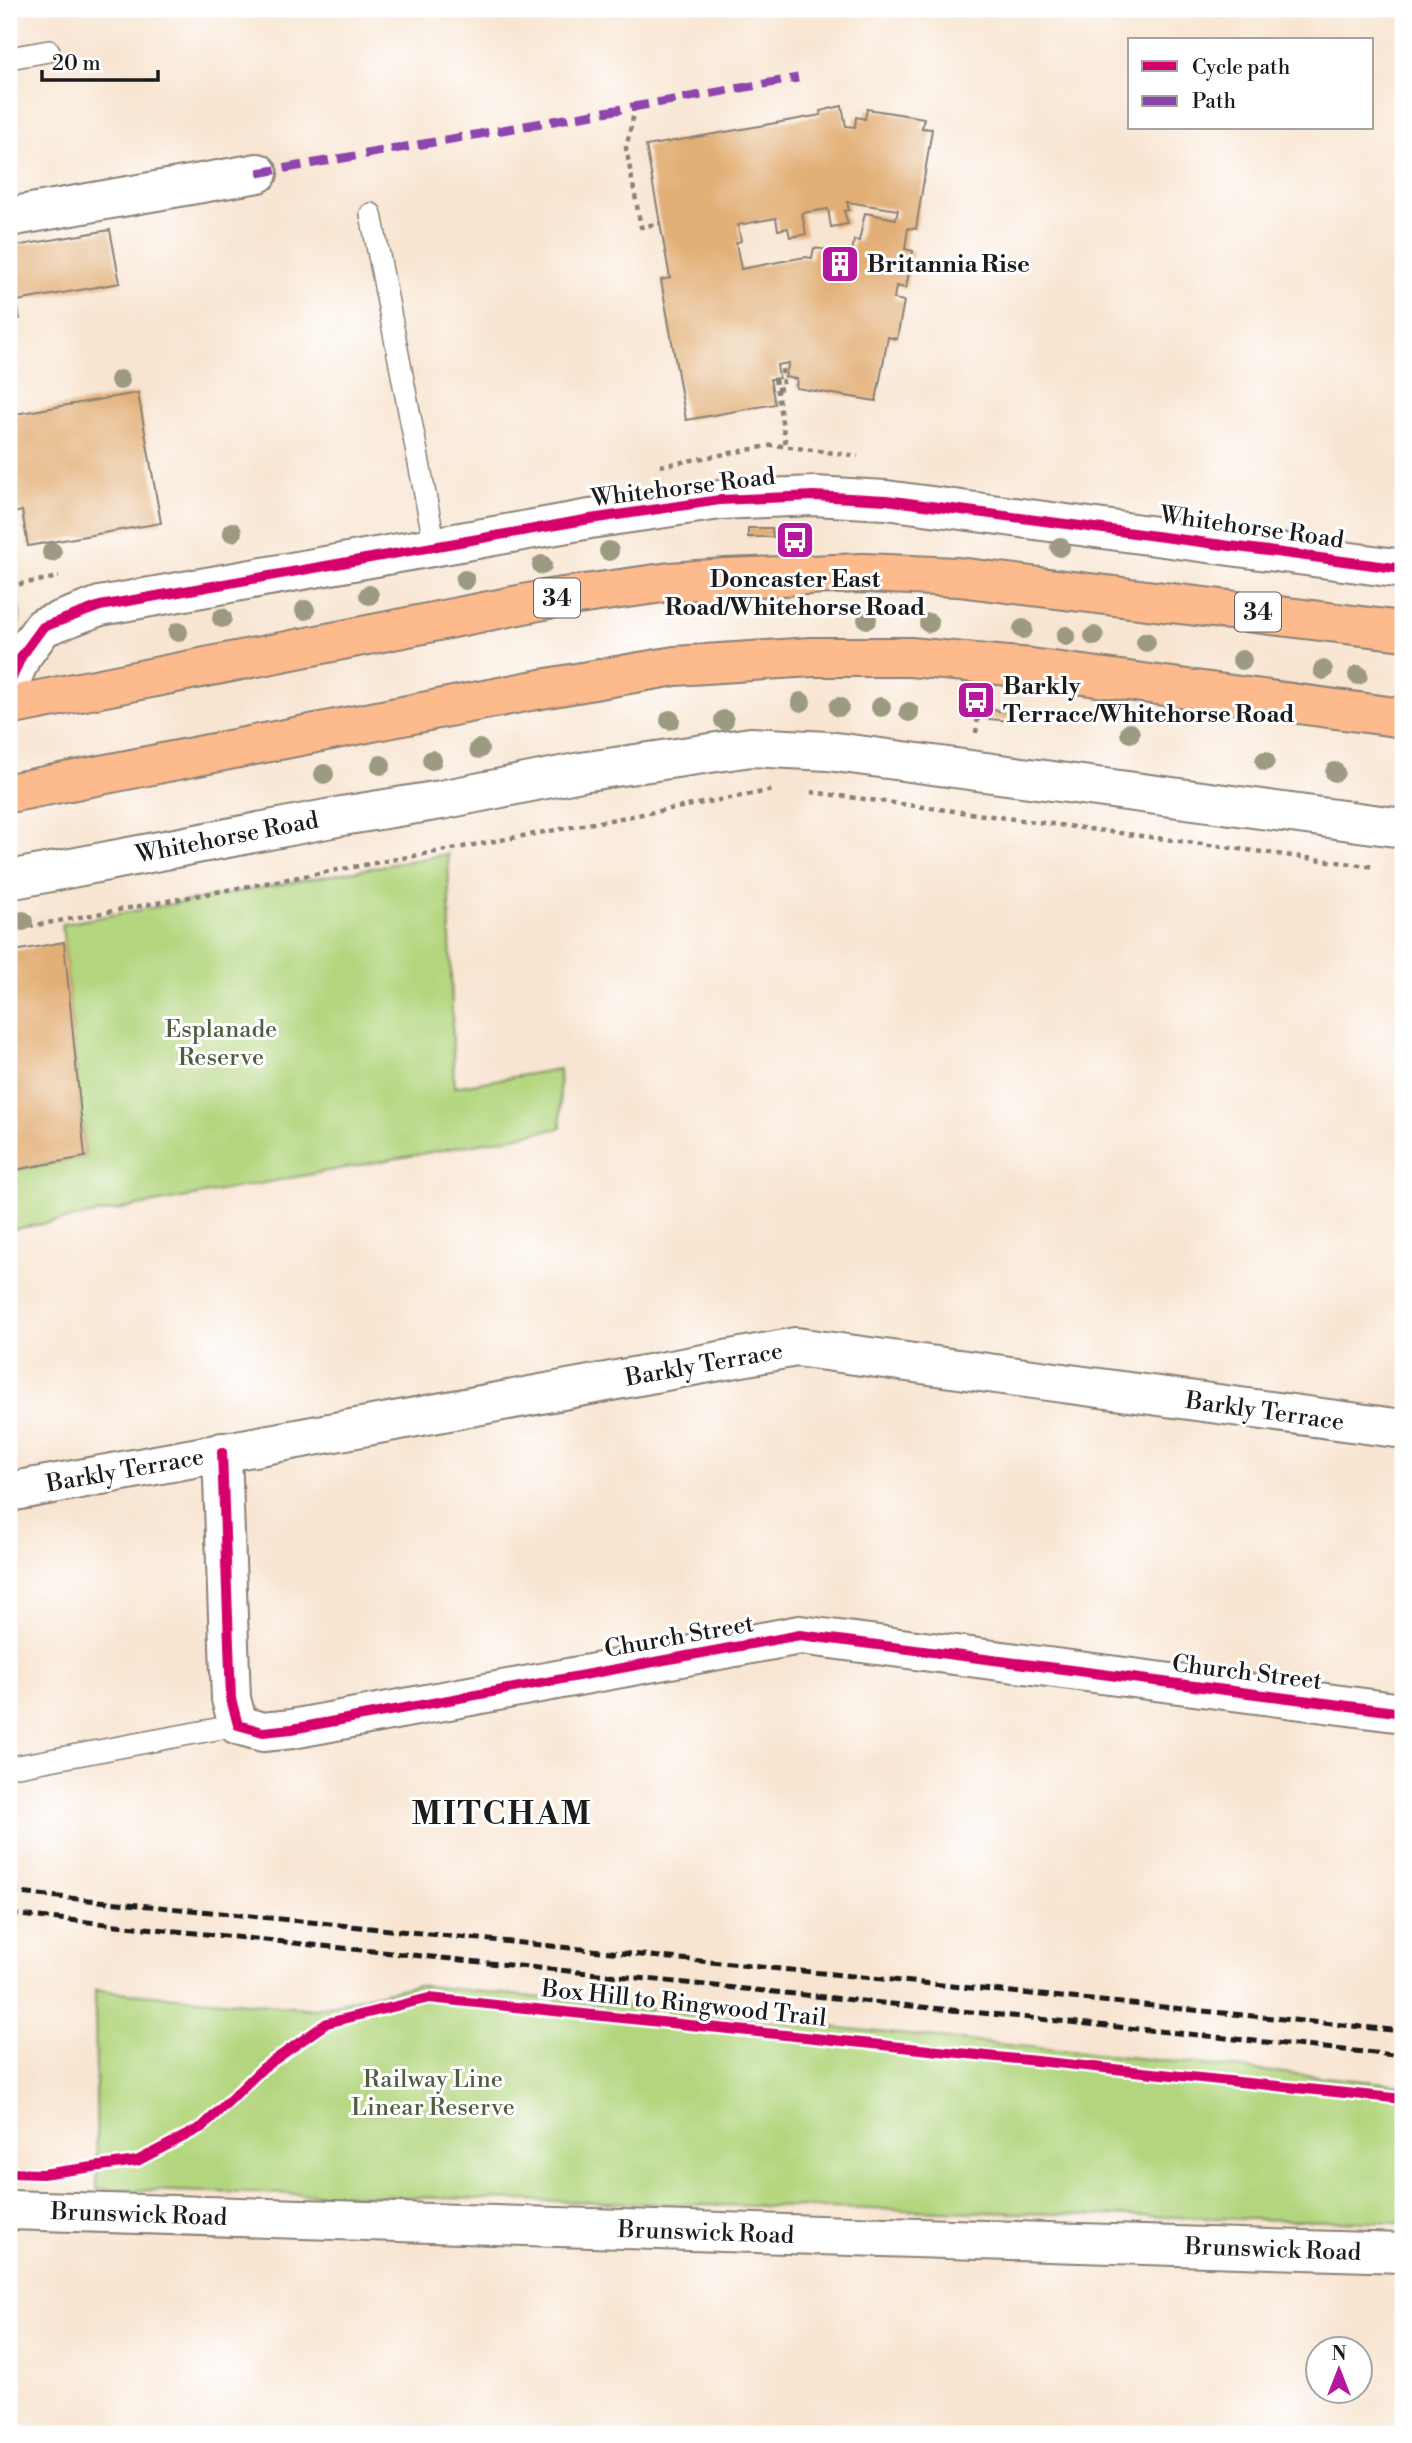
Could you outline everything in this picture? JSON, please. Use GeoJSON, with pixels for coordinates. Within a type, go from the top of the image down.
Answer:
{"type":"FeatureCollection","features":[{"type":"Feature","properties":{"kind":"highway","name":"34"},"geometry":{"type":"LineString","coordinates":[[9,706],[549,599],[670,582],[796,574],[863,573],[958,577],[1282,614],[1403,631]]}},
{"type":"Feature","properties":{"kind":"highway"},"geometry":{"type":"LineString","coordinates":[[9,793],[517,693],[649,670],[812,657],[910,657],[1018,666],[1403,718]]}},
{"type":"Feature","properties":{"kind":"street"},"geometry":{"type":"LineString","coordinates":[[9,217],[258,173]]}},
{"type":"Feature","properties":{"kind":"street","name":"Whitehorse Road"},"geometry":{"type":"LineString","coordinates":[[9,685],[21,657],[43,627],[100,606],[590,519],[720,500],[814,496],[956,508],[1403,569]]}},
{"type":"Feature","properties":{"kind":"street","name":"Whitehorse Road"},"geometry":{"type":"LineString","coordinates":[[9,880],[581,772],[751,747],[828,751],[1403,828]]}},
{"type":"Feature","properties":{"kind":"street","name":"Barkly Terrace"},"geometry":{"type":"LineString","coordinates":[[9,1492],[796,1347],[1403,1429]]}},
{"type":"Feature","properties":{"kind":"street"},"geometry":{"type":"LineString","coordinates":[[222,1452],[231,1699],[238,1725]]}},
{"type":"Feature","properties":{"kind":"street","name":"Church Street"},"geometry":{"type":"LineString","coordinates":[[238,1725],[263,1732],[292,1729],[800,1635],[1403,1713]]}},
{"type":"Feature","properties":{"kind":"street","name":"Brunswick Road"},"geometry":{"type":"LineString","coordinates":[[9,2210],[1403,2253]]}},
{"type":"Feature","properties":{"kind":"lane"},"geometry":{"type":"LineString","coordinates":[[9,58],[49,51]]}},
{"type":"Feature","properties":{"kind":"lane"},"geometry":{"type":"LineString","coordinates":[[371,214],[435,546]]}},
{"type":"Feature","properties":{"kind":"lane"},"geometry":{"type":"LineString","coordinates":[[18,1766],[238,1725]]}},
{"type":"Feature","properties":{"kind":"path"},"geometry":{"type":"LineString","coordinates":[[633,107],[626,148],[641,226],[661,223]]}},
{"type":"Feature","properties":{"kind":"path"},"geometry":{"type":"LineString","coordinates":[[776,389],[783,388],[782,364]]}},
{"type":"Feature","properties":{"kind":"path"},"geometry":{"type":"LineString","coordinates":[[775,379],[786,446]]}},
{"type":"Feature","properties":{"kind":"path"},"geometry":{"type":"LineString","coordinates":[[975,741],[980,699]]}},
{"type":"Feature","properties":{"kind":"path"},"geometry":{"type":"LineString","coordinates":[[9,930],[781,788]]}},
{"type":"Feature","properties":{"kind":"path"},"geometry":{"type":"LineString","coordinates":[[808,792],[1376,867]]}},
{"type":"Feature","properties":{"kind":"green space"},"geometry":{"type":"Polygon","coordinates":[[[15,591],[20,617],[17,629],[9,640],[9,593],[15,591]]]}},
{"type":"Feature","properties":{"kind":"green space","name":"Esplanade Reserve"},"geometry":{"type":"Polygon","coordinates":[[[448,854],[454,1087],[559,1069],[561,1128],[9,1230],[9,1171],[85,1157],[62,924],[448,854]]]}},
{"type":"Feature","properties":{"kind":"green space","name":"Railway Line Linear Reserve"},"geometry":{"type":"Polygon","coordinates":[[[416,1985],[1403,2085],[1403,2223],[97,2189],[95,1990],[315,2009],[416,1985]]]}},
{"type":"Feature","properties":{"kind":"building","name":"Britannia Rise"},"geometry":{"type":"Polygon","coordinates":[[[842,106],[846,126],[855,127],[856,117],[865,119],[867,109],[924,118],[922,128],[932,129],[916,229],[908,228],[905,249],[913,251],[906,288],[896,286],[894,299],[904,301],[897,339],[888,337],[876,401],[796,388],[797,379],[785,377],[789,363],[777,365],[779,378],[770,379],[775,404],[686,420],[661,280],[670,278],[646,146],[821,115],[820,111],[842,106]],[[847,202],[849,210],[844,211],[848,224],[831,227],[828,209],[802,213],[806,234],[790,237],[788,228],[778,230],[776,218],[738,225],[741,241],[736,243],[741,269],[812,258],[814,248],[852,253],[854,240],[859,241],[865,213],[896,219],[898,210],[847,202]]]}},
{"type":"Feature","properties":{"kind":"building"},"geometry":{"type":"Polygon","coordinates":[[[110,230],[120,283],[17,301],[20,319],[9,321],[9,247],[110,230]]]}},
{"type":"Feature","properties":{"kind":"building"},"geometry":{"type":"Polygon","coordinates":[[[138,393],[161,523],[28,546],[22,511],[9,514],[9,415],[138,393]]]}},
{"type":"Feature","properties":{"kind":"building"},"geometry":{"type":"Polygon","coordinates":[[[748,528],[772,528],[773,537],[748,537],[748,528]]]}},
{"type":"Feature","properties":{"kind":"building"},"geometry":{"type":"Polygon","coordinates":[[[990,710],[1013,712],[1012,721],[989,719],[990,710]]]}},
{"type":"Feature","properties":{"kind":"building"},"geometry":{"type":"Polygon","coordinates":[[[64,942],[85,1157],[9,1171],[9,952],[64,942]]]}},
{"type":"Feature","properties":{"kind":"railway"},"geometry":{"type":"LineString","coordinates":[[9,1892],[1403,2031]]}},
{"type":"Feature","properties":{"kind":"railway"},"geometry":{"type":"LineString","coordinates":[[9,1914],[1403,2056]]}},
{"type":"Feature","properties":{"kind":"marked path"},"geometry":{"type":"LineString","coordinates":[[258,173],[798,78]]}},
{"type":"Feature","properties":{"kind":"cycle path"},"geometry":{"type":"LineString","coordinates":[[9,685],[21,657],[43,627],[100,606],[590,519],[720,500],[814,496],[886,500],[1403,569]]}},
{"type":"Feature","properties":{"kind":"cycle path"},"geometry":{"type":"LineString","coordinates":[[222,1452],[231,1699],[238,1725],[263,1732],[292,1729],[800,1635],[1403,1713]]}},
{"type":"Feature","properties":{"kind":"cycle path","name":"Box Hill to Ringwood Trail"},"geometry":{"type":"LineString","coordinates":[[9,2173],[42,2174],[137,2161],[202,2127],[263,2068],[327,2023],[429,1998],[1403,2099]]}},
{"type":"Feature","properties":{"kind":"place","name":"Britannia Rise"},"geometry":{"type":"Point","coordinates":[840,264]}},
{"type":"Feature","properties":{"kind":"place","name":"Doncaster East Road/Whitehorse Road"},"geometry":{"type":"Point","coordinates":[795,540]}},
{"type":"Feature","properties":{"kind":"place","name":"Barkly Terrace/Whitehorse Road"},"geometry":{"type":"Point","coordinates":[976,700]}},
{"type":"Feature","properties":{"kind":"district","name":"MITCHAM"},"geometry":{"type":"Point","coordinates":[502,1813]}}]}
